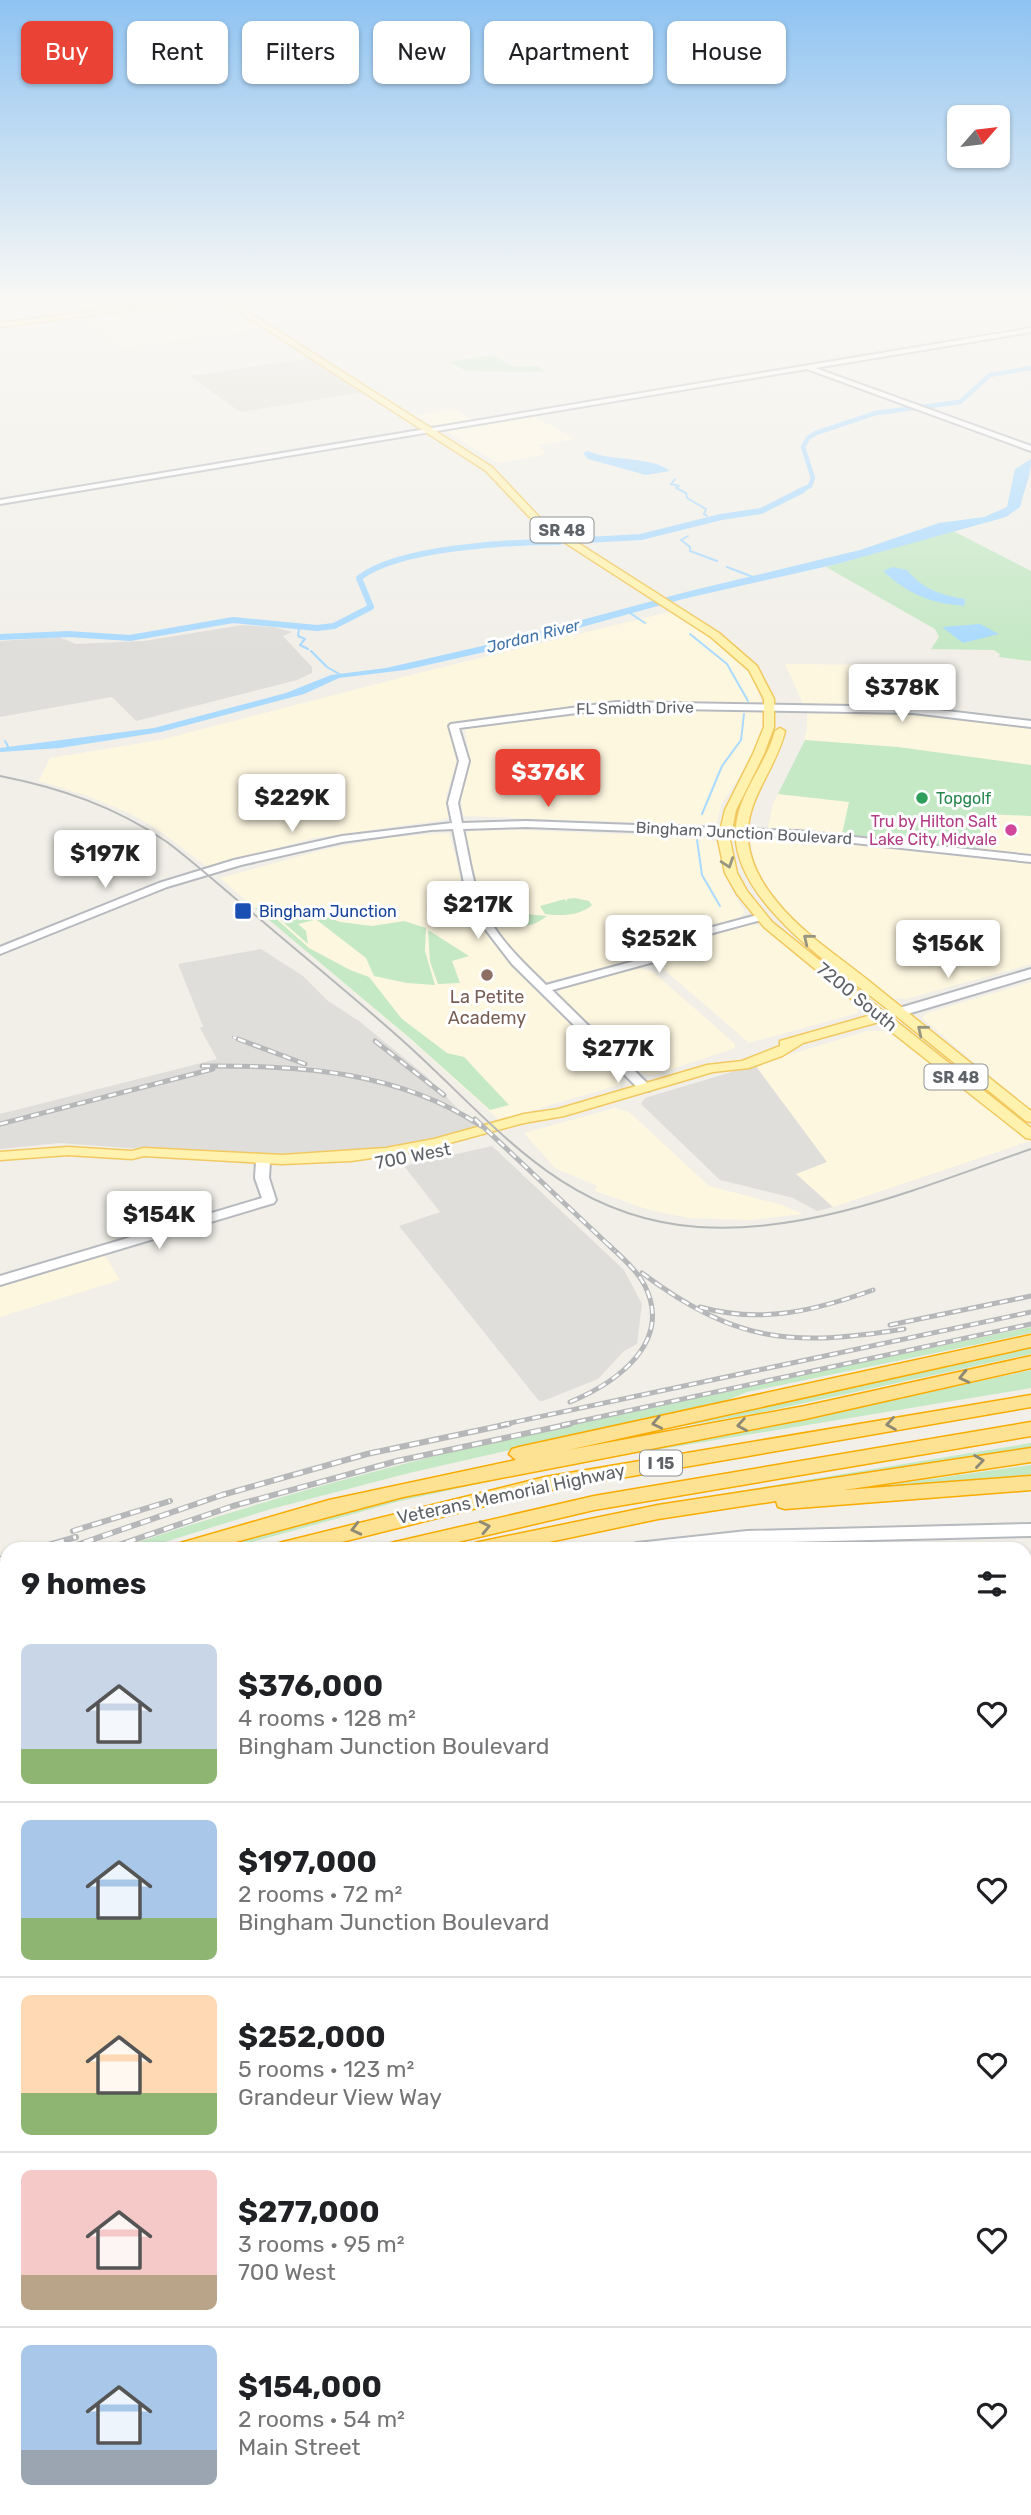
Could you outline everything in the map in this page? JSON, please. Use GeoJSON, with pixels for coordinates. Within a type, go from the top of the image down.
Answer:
{"type":"FeatureCollection","features":[{"type":"Feature","properties":{"kind":"highway"},"geometry":{"type":"LineString","coordinates":[[207,1542],[306,1508],[400,1482],[1031,1340]]}},
{"type":"Feature","properties":{"kind":"highway"},"geometry":{"type":"LineString","coordinates":[[226,1536],[423,1484],[775,1419],[1031,1362]]}},
{"type":"Feature","properties":{"kind":"highway","name":"Veterans Memorial Highway"},"geometry":{"type":"LineString","coordinates":[[311,1542],[545,1484],[1031,1401]]}},
{"type":"Feature","properties":{"kind":"highway","name":"Veterans Memorial Highway"},"geometry":{"type":"LineString","coordinates":[[426,1542],[619,1498],[1031,1429]]}},
{"type":"Feature","properties":{"kind":"highway"},"geometry":{"type":"LineString","coordinates":[[512,1542],[598,1524],[891,1474],[1031,1455]]}},
{"type":"Feature","properties":{"kind":"highway"},"geometry":{"type":"LineString","coordinates":[[598,1524],[753,1505],[1031,1483]]}},
{"type":"Feature","properties":{"kind":"main road","name":"SR 48"},"geometry":{"type":"LineString","coordinates":[[407,414],[493,464],[551,523],[669,601],[727,643],[747,662],[775,707],[778,740],[747,804],[742,832]]}},
{"type":"Feature","properties":{"kind":"main road","name":"SR 48"},"geometry":{"type":"LineString","coordinates":[[724,832],[732,803],[765,745],[775,707]]}},
{"type":"Feature","properties":{"kind":"main road","name":"7200 South"},"geometry":{"type":"LineString","coordinates":[[724,832],[724,850],[731,872],[761,917],[1031,1135]]}},
{"type":"Feature","properties":{"kind":"main road","name":"7200 South"},"geometry":{"type":"LineString","coordinates":[[742,832],[750,871],[772,905],[802,934],[1031,1118]]}},
{"type":"Feature","properties":{"kind":"main road","name":"700 West"},"geometry":{"type":"LineString","coordinates":[[2,1157],[68,1151],[132,1155],[141,1161],[335,1168],[416,1157],[548,1122],[559,1113],[712,1068],[724,1069],[782,1052],[796,1043],[900,1012]]}},
{"type":"Feature","properties":{"kind":"street"},"geometry":{"type":"LineString","coordinates":[[0,502],[525,414]]}},
{"type":"Feature","properties":{"kind":"street"},"geometry":{"type":"LineString","coordinates":[[935,414],[1031,449]]}},
{"type":"Feature","properties":{"kind":"street","name":"FL Smidth Drive"},"geometry":{"type":"LineString","coordinates":[[457,825],[453,795],[464,761],[454,726],[599,706],[913,709],[1031,724]]}},
{"type":"Feature","properties":{"kind":"street","name":"Bingham Junction Boulevard"},"geometry":{"type":"LineString","coordinates":[[0,951],[152,891],[168,889],[244,867],[250,862],[357,836],[457,825],[526,824],[867,839],[1031,859]]}},
{"type":"Feature","properties":{"kind":"street"},"geometry":{"type":"LineString","coordinates":[[457,825],[469,883],[483,919],[503,948],[645,1088]]}},
{"type":"Feature","properties":{"kind":"street"},"geometry":{"type":"LineString","coordinates":[[544,989],[657,958],[714,929],[761,917]]}},
{"type":"Feature","properties":{"kind":"street","name":"700 West"},"geometry":{"type":"LineString","coordinates":[[900,1012],[1031,973]]}},
{"type":"Feature","properties":{"kind":"street"},"geometry":{"type":"LineString","coordinates":[[0,1281],[269,1200],[263,1186],[262,1166]]}},
{"type":"Feature","properties":{"kind":"street"},"geometry":{"type":"LineString","coordinates":[[701,1542],[747,1537],[1031,1530]]}},
{"type":"Feature","properties":{"kind":"shaded area"},"geometry":{"type":"Polygon","coordinates":[[[463,414],[475,421],[435,427],[415,415],[463,414]]]}},
{"type":"Feature","properties":{"kind":"shaded area"},"geometry":{"type":"Polygon","coordinates":[[[533,416],[576,439],[537,445],[545,450],[543,455],[497,463],[446,431],[533,416]]]}},
{"type":"Feature","properties":{"kind":"shaded area"},"geometry":{"type":"Polygon","coordinates":[[[673,611],[715,638],[741,662],[756,684],[761,702],[751,705],[595,703],[447,723],[457,762],[446,795],[449,817],[442,820],[314,838],[207,867],[160,831],[131,814],[85,795],[39,781],[50,758],[160,740],[673,611]]]}},
{"type":"Feature","properties":{"kind":"shaded area"},"geometry":{"type":"Polygon","coordinates":[[[242,625],[273,627],[292,632],[283,636],[312,667],[312,673],[297,680],[136,721],[112,697],[0,717],[0,641],[59,637],[76,644],[144,641],[242,625]]]}},
{"type":"Feature","properties":{"kind":"shaded area"},"geometry":{"type":"Polygon","coordinates":[[[785,664],[888,665],[897,704],[803,704],[785,664]]]}},
{"type":"Feature","properties":{"kind":"shaded area"},"geometry":{"type":"Polygon","coordinates":[[[602,708],[751,710],[763,713],[762,732],[755,752],[721,805],[717,822],[710,825],[463,816],[460,793],[470,763],[465,728],[602,708]]]}},
{"type":"Feature","properties":{"kind":"shaded area"},"geometry":{"type":"Polygon","coordinates":[[[807,711],[917,712],[1031,726],[1031,855],[768,828],[773,803],[801,754],[807,728],[807,711]]]}},
{"type":"Feature","properties":{"kind":"shaded area"},"geometry":{"type":"Polygon","coordinates":[[[525,830],[709,838],[717,843],[730,888],[745,912],[739,918],[698,930],[656,954],[546,982],[508,945],[487,914],[476,887],[465,835],[471,831],[525,830]]]}},
{"type":"Feature","properties":{"kind":"shaded area"},"geometry":{"type":"Polygon","coordinates":[[[449,833],[465,894],[489,938],[511,965],[604,1056],[604,1060],[622,1078],[619,1085],[499,1120],[418,1046],[220,878],[326,849],[394,837],[449,833]]]}},
{"type":"Feature","properties":{"kind":"shaded area"},"geometry":{"type":"Polygon","coordinates":[[[760,837],[867,842],[1031,861],[1031,964],[906,999],[890,998],[800,927],[769,893],[755,869],[751,842],[760,837]]]}},
{"type":"Feature","properties":{"kind":"shaded area"},"geometry":{"type":"Polygon","coordinates":[[[748,923],[765,927],[857,1007],[858,1013],[749,1043],[659,965],[717,932],[748,923]]]}},
{"type":"Feature","properties":{"kind":"shaded area"},"geometry":{"type":"Polygon","coordinates":[[[261,949],[303,976],[328,1001],[359,1021],[425,1075],[477,1128],[444,1138],[337,1155],[234,1156],[60,1143],[0,1149],[0,1114],[217,1059],[200,1028],[203,1026],[178,964],[261,949]]]}},
{"type":"Feature","properties":{"kind":"shaded area"},"geometry":{"type":"Polygon","coordinates":[[[638,968],[652,971],[735,1044],[735,1048],[654,1075],[642,1074],[558,995],[561,989],[638,968]]]}},
{"type":"Feature","properties":{"kind":"shaded area"},"geometry":{"type":"Polygon","coordinates":[[[1031,982],[1031,1111],[922,1018],[927,1013],[1031,982]]]}},
{"type":"Feature","properties":{"kind":"shaded area"},"geometry":{"type":"Polygon","coordinates":[[[867,1031],[886,1031],[897,1036],[1030,1141],[833,1207],[796,1174],[827,1162],[755,1065],[867,1031]]]}},
{"type":"Feature","properties":{"kind":"shaded area"},"geometry":{"type":"Polygon","coordinates":[[[755,1065],[827,1162],[796,1174],[833,1207],[817,1211],[793,1198],[720,1180],[641,1104],[645,1098],[755,1065]]]}},
{"type":"Feature","properties":{"kind":"shaded area"},"geometry":{"type":"Polygon","coordinates":[[[615,1108],[629,1112],[709,1186],[779,1204],[803,1214],[752,1220],[689,1218],[649,1210],[595,1191],[597,1186],[555,1168],[524,1133],[615,1108]]]}},
{"type":"Feature","properties":{"kind":"shaded area"},"geometry":{"type":"Polygon","coordinates":[[[492,1146],[624,1270],[642,1304],[637,1344],[624,1351],[598,1379],[543,1401],[539,1401],[399,1226],[440,1212],[404,1166],[492,1146]]]}},
{"type":"Feature","properties":{"kind":"shaded area"},"geometry":{"type":"Polygon","coordinates":[[[99,1255],[106,1257],[120,1280],[0,1317],[0,1285],[99,1255]]]}},
{"type":"Feature","properties":{"kind":"green space"},"geometry":{"type":"Polygon","coordinates":[[[953,531],[1031,571],[1031,661],[999,657],[1000,654],[994,650],[931,649],[939,637],[935,629],[826,567],[953,531]]]}},
{"type":"Feature","properties":{"kind":"green space","name":"Topgolf"},"geometry":{"type":"Polygon","coordinates":[[[805,740],[898,747],[1031,765],[1031,816],[985,814],[976,850],[842,834],[849,802],[778,794],[805,740]]]}},
{"type":"Feature","properties":{"kind":"green space"},"geometry":{"type":"Polygon","coordinates":[[[565,899],[566,902],[567,899],[589,901],[592,905],[582,911],[563,915],[545,914],[540,906],[565,899]]]}},
{"type":"Feature","properties":{"kind":"green space"},"geometry":{"type":"Polygon","coordinates":[[[506,903],[529,905],[525,911],[527,914],[547,916],[529,925],[518,926],[505,921],[512,915],[508,910],[512,906],[504,906],[506,903]]]}},
{"type":"Feature","properties":{"kind":"green space"},"geometry":{"type":"Polygon","coordinates":[[[263,907],[309,948],[369,977],[402,1019],[447,1053],[464,1057],[509,1105],[490,1110],[412,1040],[255,908],[263,907]]]}},
{"type":"Feature","properties":{"kind":"green space"},"geometry":{"type":"Polygon","coordinates":[[[267,908],[307,908],[306,913],[314,920],[298,924],[306,931],[308,944],[267,908]]]}},
{"type":"Feature","properties":{"kind":"green space"},"geometry":{"type":"Polygon","coordinates":[[[310,910],[340,922],[372,926],[404,921],[426,928],[425,951],[435,985],[407,983],[374,976],[366,958],[309,914],[310,910]]]}},
{"type":"Feature","properties":{"kind":"green space"},"geometry":{"type":"Polygon","coordinates":[[[428,930],[469,956],[452,961],[460,983],[438,984],[430,962],[428,930]]]}},
{"type":"Feature","properties":{"kind":"green space"},"geometry":{"type":"Polygon","coordinates":[[[1031,1327],[1031,1333],[747,1392],[725,1401],[409,1473],[271,1509],[165,1542],[140,1542],[342,1480],[686,1398],[1031,1327]]]}},
{"type":"Feature","properties":{"kind":"green space"},"geometry":{"type":"Polygon","coordinates":[[[1031,1347],[1031,1354],[763,1412],[578,1445],[1031,1347]]]}},
{"type":"Feature","properties":{"kind":"green space"},"geometry":{"type":"Polygon","coordinates":[[[1031,1370],[1031,1388],[582,1462],[779,1425],[1031,1370]]]}},
{"type":"Feature","properties":{"kind":"green space"},"geometry":{"type":"Polygon","coordinates":[[[1031,1443],[1031,1448],[715,1495],[1031,1443]]]}},
{"type":"Feature","properties":{"kind":"green space"},"geometry":{"type":"Polygon","coordinates":[[[1031,1465],[1031,1475],[823,1494],[1031,1465]]]}},
{"type":"Feature","properties":{"kind":"green space"},"geometry":{"type":"Polygon","coordinates":[[[551,1468],[400,1501],[252,1542],[223,1542],[350,1506],[551,1468]]]}},
{"type":"Feature","properties":{"kind":"water"},"geometry":{"type":"Polygon","coordinates":[[[588,451],[608,457],[653,463],[670,471],[646,475],[588,459],[583,453],[588,451]]]}},
{"type":"Feature","properties":{"kind":"water"},"geometry":{"type":"Polygon","coordinates":[[[1031,459],[1020,507],[1006,517],[837,564],[683,599],[524,643],[405,670],[339,678],[304,694],[161,732],[60,748],[0,752],[0,748],[154,728],[286,693],[331,675],[386,668],[500,642],[686,592],[860,550],[939,523],[984,517],[1007,507],[1015,469],[1031,459]]]}},
{"type":"Feature","properties":{"kind":"water"},"geometry":{"type":"Polygon","coordinates":[[[893,567],[907,570],[919,582],[933,590],[965,599],[964,606],[930,600],[901,586],[883,571],[893,567]]]}},
{"type":"Feature","properties":{"kind":"water"},"geometry":{"type":"Polygon","coordinates":[[[980,624],[999,634],[963,643],[942,627],[980,624]]]}},
{"type":"Feature","properties":{"kind":"waterway"},"geometry":{"type":"LineString","coordinates":[[799,491],[810,486],[813,478],[803,447],[808,438],[872,414]]}},
{"type":"Feature","properties":{"kind":"waterway"},"geometry":{"type":"LineString","coordinates":[[675,479],[671,484],[679,486],[676,488],[686,493],[687,498],[706,509],[704,514],[707,516]]}},
{"type":"Feature","properties":{"kind":"waterway"},"geometry":{"type":"LineString","coordinates":[[587,540],[641,537],[721,517],[761,511],[803,490]]}},
{"type":"Feature","properties":{"kind":"waterway"},"geometry":{"type":"LineString","coordinates":[[688,536],[681,540],[690,547],[690,551],[717,561]]}},
{"type":"Feature","properties":{"kind":"waterway"},"geometry":{"type":"LineString","coordinates":[[0,637],[68,634],[130,638],[233,620],[317,628],[334,626],[371,607],[359,578],[400,559],[455,548],[559,542]]}},
{"type":"Feature","properties":{"kind":"waterway"},"geometry":{"type":"LineString","coordinates":[[727,567],[753,577]]}},
{"type":"Feature","properties":{"kind":"waterway"},"geometry":{"type":"LineString","coordinates":[[630,613],[645,623]]}},
{"type":"Feature","properties":{"kind":"waterway"},"geometry":{"type":"LineString","coordinates":[[299,629],[298,636],[305,639],[300,645],[308,649]]}},
{"type":"Feature","properties":{"kind":"waterway"},"geometry":{"type":"LineString","coordinates":[[690,634],[727,664],[748,701]]}},
{"type":"Feature","properties":{"kind":"waterway"},"geometry":{"type":"LineString","coordinates":[[311,651],[327,667],[341,675]]}},
{"type":"Feature","properties":{"kind":"waterway"},"geometry":{"type":"LineString","coordinates":[[702,814],[722,766],[741,740],[744,714]]}},
{"type":"Feature","properties":{"kind":"waterway","name":"Jordan River"},"geometry":{"type":"LineString","coordinates":[[5,741],[10,750]]}},
{"type":"Feature","properties":{"kind":"waterway"},"geometry":{"type":"LineString","coordinates":[[697,840],[702,875],[720,906]]}},
{"type":"Feature","properties":{"kind":"tram line"},"geometry":{"type":"LineString","coordinates":[[0,776],[45,786],[87,800],[128,819],[167,842],[385,1025],[534,1161],[569,1186],[607,1205],[650,1220],[698,1227],[783,1223],[826,1215],[910,1192],[1031,1149]]}},
{"type":"Feature","properties":{"kind":"railway"},"geometry":{"type":"LineString","coordinates":[[233,1037],[238,1039]]}},
{"type":"Feature","properties":{"kind":"railway"},"geometry":{"type":"LineString","coordinates":[[238,1039],[305,1064]]}},
{"type":"Feature","properties":{"kind":"railway"},"geometry":{"type":"LineString","coordinates":[[238,1039],[243,1041]]}},
{"type":"Feature","properties":{"kind":"railway"},"geometry":{"type":"LineString","coordinates":[[375,1041],[444,1095]]}},
{"type":"Feature","properties":{"kind":"railway"},"geometry":{"type":"LineString","coordinates":[[202,1066],[275,1067],[347,1075],[416,1093],[481,1126]]}},
{"type":"Feature","properties":{"kind":"railway"},"geometry":{"type":"LineString","coordinates":[[0,1124],[213,1069]]}},
{"type":"Feature","properties":{"kind":"railway"},"geometry":{"type":"LineString","coordinates":[[475,1119],[615,1251]]}},
{"type":"Feature","properties":{"kind":"railway"},"geometry":{"type":"LineString","coordinates":[[609,1245],[615,1251]]}},
{"type":"Feature","properties":{"kind":"railway"},"geometry":{"type":"LineString","coordinates":[[570,1402],[588,1394],[621,1372],[646,1343],[652,1326],[652,1307],[645,1286],[615,1251]]}},
{"type":"Feature","properties":{"kind":"railway"},"geometry":{"type":"LineString","coordinates":[[642,1273],[707,1314],[766,1334],[829,1338],[904,1329]]}},
{"type":"Feature","properties":{"kind":"railway"},"geometry":{"type":"LineString","coordinates":[[700,1307],[744,1314],[787,1313],[830,1304],[873,1290]]}},
{"type":"Feature","properties":{"kind":"railway"},"geometry":{"type":"LineString","coordinates":[[890,1325],[1031,1296]]}},
{"type":"Feature","properties":{"kind":"railway"},"geometry":{"type":"LineString","coordinates":[[501,1425],[1031,1312]]}},
{"type":"Feature","properties":{"kind":"railway"},"geometry":{"type":"LineString","coordinates":[[562,1425],[1031,1324]]}},
{"type":"Feature","properties":{"kind":"railway"},"geometry":{"type":"LineString","coordinates":[[85,1542],[222,1495],[367,1454],[509,1424]]}},
{"type":"Feature","properties":{"kind":"railway"},"geometry":{"type":"LineString","coordinates":[[128,1542],[233,1506],[397,1461],[570,1424]]}},
{"type":"Feature","properties":{"kind":"railway"},"geometry":{"type":"LineString","coordinates":[[73,1531],[170,1501]]}},
{"type":"Feature","properties":{"kind":"railway"},"geometry":{"type":"LineString","coordinates":[[59,1542],[76,1537]]}},
{"type":"Feature","properties":{"kind":"place","name":"Topgolf"},"geometry":{"type":"Point","coordinates":[922,798]}},
{"type":"Feature","properties":{"kind":"place","name":"Tru by Hilton Salt Lake City Midvale"},"geometry":{"type":"Point","coordinates":[1011,830]}},
{"type":"Feature","properties":{"kind":"place","name":"Bingham Junction"},"geometry":{"type":"Point","coordinates":[243,911]}},
{"type":"Feature","properties":{"kind":"place","name":"La Petite Academy"},"geometry":{"type":"Point","coordinates":[487,975]}}]}
